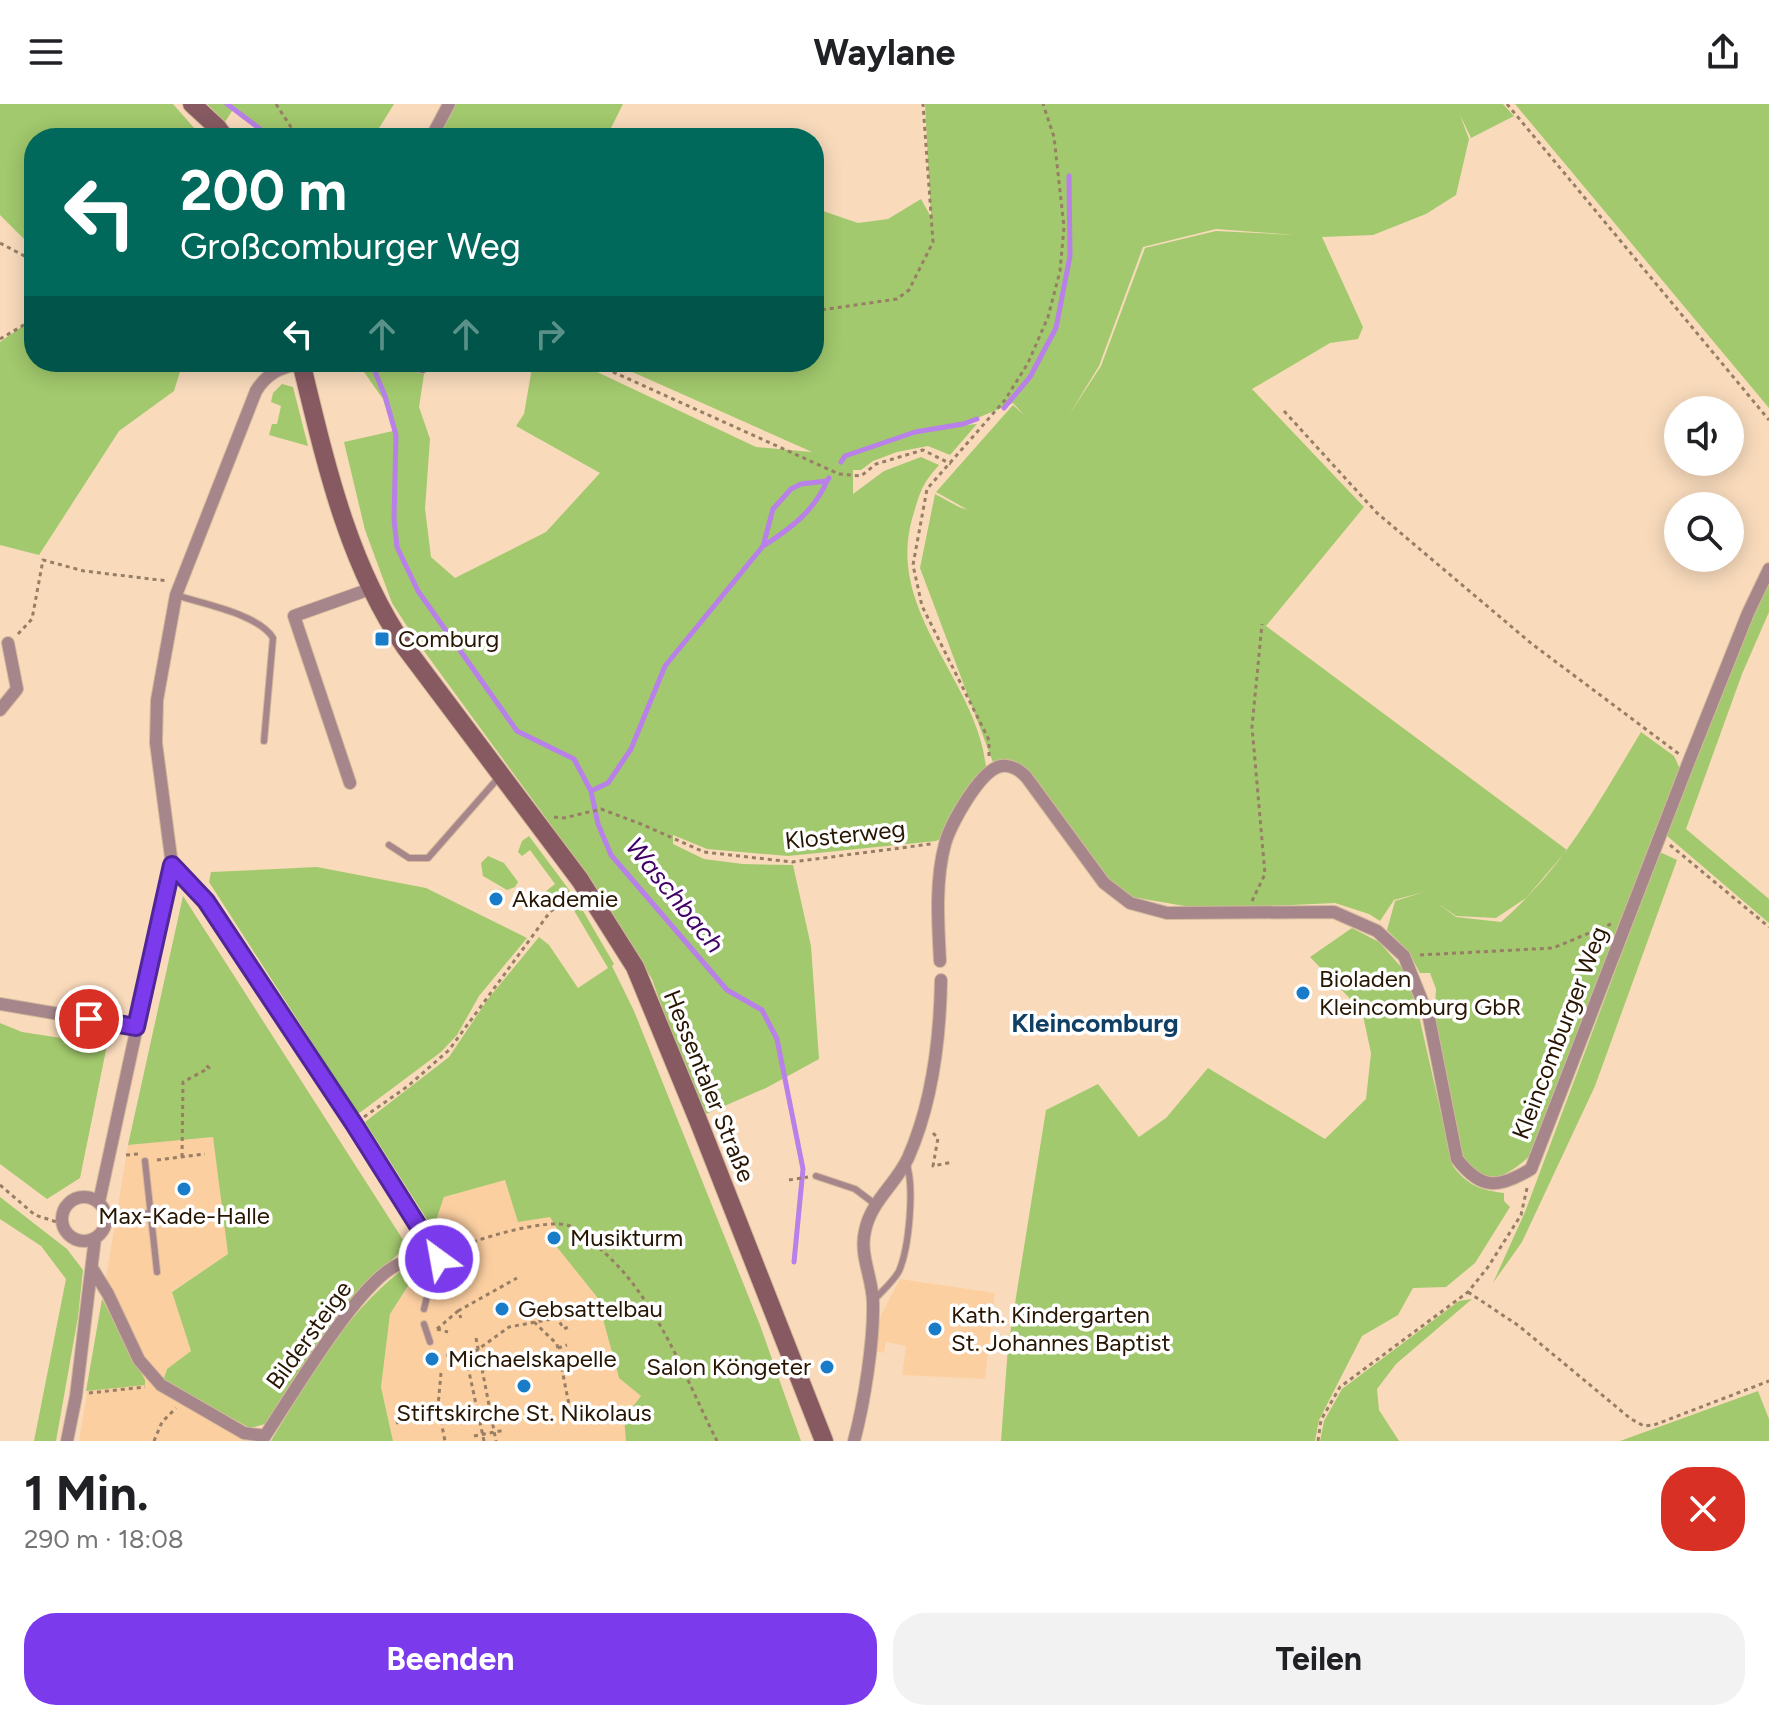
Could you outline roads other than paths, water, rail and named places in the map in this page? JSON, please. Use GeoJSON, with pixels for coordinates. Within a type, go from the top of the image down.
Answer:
{"type":"FeatureCollection","features":[{"type":"Feature","properties":{"kind":"main road"},"geometry":{"type":"LineString","coordinates":[[192,104],[218,128]]}},
{"type":"Feature","properties":{"kind":"main road","name":"Hessentaler Straße"},"geometry":{"type":"LineString","coordinates":[[304,372],[349,533],[384,618],[500,775],[528,824],[580,880],[635,967],[824,1441]]}},
{"type":"Feature","properties":{"kind":"street"},"geometry":{"type":"LineString","coordinates":[[436,128],[449,104]]}},
{"type":"Feature","properties":{"kind":"street"},"geometry":{"type":"LineString","coordinates":[[99,1202],[172,865],[156,743],[157,700],[178,589],[256,391],[272,372]]}},
{"type":"Feature","properties":{"kind":"street","name":"Kleincomburger Weg"},"geometry":{"type":"LineString","coordinates":[[940,961],[939,877],[945,842],[962,806],[989,772],[1000,766],[1008,766],[1022,773],[1104,883],[1130,903],[1167,913],[1334,912],[1377,931],[1404,956],[1429,1018],[1457,1159],[1470,1176],[1486,1183],[1517,1178],[1531,1169],[1659,836],[1748,613],[1769,569]]}},
{"type":"Feature","properties":{"kind":"street"},"geometry":{"type":"LineString","coordinates":[[350,783],[294,616],[370,589]]}},
{"type":"Feature","properties":{"kind":"street"},"geometry":{"type":"LineString","coordinates":[[0,710],[17,689],[8,643]]}},
{"type":"Feature","properties":{"kind":"street"},"geometry":{"type":"LineString","coordinates":[[854,1441],[868,1366],[874,1301],[866,1270],[864,1232],[875,1204],[906,1162],[919,1130],[933,1070],[941,980]]}},
{"type":"Feature","properties":{"kind":"street"},"geometry":{"type":"LineString","coordinates":[[0,1004],[136,1027]]}},
{"type":"Feature","properties":{"kind":"street"},"geometry":{"type":"LineString","coordinates":[[86,1197],[99,1202],[106,1218],[104,1228],[88,1241],[69,1236],[63,1224],[64,1210],[73,1200],[86,1197]]}},
{"type":"Feature","properties":{"kind":"street"},"geometry":{"type":"LineString","coordinates":[[67,1441],[76,1396],[95,1238]]}},
{"type":"Feature","properties":{"kind":"street","name":"Bildersteige"},"geometry":{"type":"LineString","coordinates":[[92,1268],[108,1294],[139,1360],[161,1385],[244,1433],[265,1436],[355,1303],[377,1280],[401,1263],[439,1259]]}},
{"type":"Feature","properties":{"kind":"lane"},"geometry":{"type":"LineString","coordinates":[[178,589],[256,621],[268,629],[273,638],[264,741]]}},
{"type":"Feature","properties":{"kind":"lane"},"geometry":{"type":"LineString","coordinates":[[389,845],[409,858],[428,858],[500,775]]}},
{"type":"Feature","properties":{"kind":"lane"},"geometry":{"type":"LineString","coordinates":[[172,865],[206,901],[439,1259],[424,1309]]}},
{"type":"Feature","properties":{"kind":"lane"},"geometry":{"type":"LineString","coordinates":[[145,1161],[157,1272]]}},
{"type":"Feature","properties":{"kind":"lane"},"geometry":{"type":"LineString","coordinates":[[874,1301],[899,1272],[907,1238],[909,1183],[906,1162]]}},
{"type":"Feature","properties":{"kind":"lane"},"geometry":{"type":"LineString","coordinates":[[816,1176],[855,1189],[875,1204]]}},
{"type":"Feature","properties":{"kind":"lane"},"geometry":{"type":"LineString","coordinates":[[106,1218],[150,1213]]}},
{"type":"Feature","properties":{"kind":"lane"},"geometry":{"type":"LineString","coordinates":[[424,1324],[428,1338]]}},
{"type":"Feature","properties":{"kind":"waterway","name":"Waschbach"},"geometry":{"type":"LineString","coordinates":[[227,104],[259,128]]}},
{"type":"Feature","properties":{"kind":"waterway"},"geometry":{"type":"LineString","coordinates":[[1004,408],[1030,377],[1056,328],[1070,256],[1069,176]]}},
{"type":"Feature","properties":{"kind":"waterway","name":"Waschbach"},"geometry":{"type":"LineString","coordinates":[[375,372],[396,435],[394,519],[397,547],[418,591],[517,731],[574,759],[591,791],[598,824],[611,855],[727,990],[762,1010],[777,1039],[803,1169],[794,1262]]}},
{"type":"Feature","properties":{"kind":"waterway"},"geometry":{"type":"LineString","coordinates":[[841,462],[845,456],[915,432],[977,419]]}},
{"type":"Feature","properties":{"kind":"waterway"},"geometry":{"type":"LineString","coordinates":[[591,791],[608,783],[631,749],[665,666],[763,546],[773,509],[791,489],[829,478]]}},
{"type":"Feature","properties":{"kind":"waterway"},"geometry":{"type":"LineString","coordinates":[[765,545],[801,518],[827,481]]}},
{"type":"Feature","properties":{"kind":"place","name":"Comburg"},"geometry":{"type":"Point","coordinates":[382,639]}},
{"type":"Feature","properties":{"kind":"place","name":"Akademie"},"geometry":{"type":"Point","coordinates":[496,899]}},
{"type":"Feature","properties":{"kind":"place","name":"Bioladen Kleincomburg GbR"},"geometry":{"type":"Point","coordinates":[1303,993]}},
{"type":"Feature","properties":{"kind":"place","name":"Max-Kade-Halle"},"geometry":{"type":"Point","coordinates":[184,1189]}},
{"type":"Feature","properties":{"kind":"place","name":"Musikturm"},"geometry":{"type":"Point","coordinates":[554,1238]}},
{"type":"Feature","properties":{"kind":"place","name":"Gebsattelbau"},"geometry":{"type":"Point","coordinates":[502,1309]}},
{"type":"Feature","properties":{"kind":"place","name":"Kath. Kindergarten St. Johannes Baptist"},"geometry":{"type":"Point","coordinates":[935,1329]}},
{"type":"Feature","properties":{"kind":"place","name":"Michaelskapelle"},"geometry":{"type":"Point","coordinates":[432,1359]}},
{"type":"Feature","properties":{"kind":"place","name":"Salon Köngeter"},"geometry":{"type":"Point","coordinates":[827,1367]}},
{"type":"Feature","properties":{"kind":"place","name":"Stiftskirche St. Nikolaus"},"geometry":{"type":"Point","coordinates":[524,1386]}},
{"type":"Feature","properties":{"kind":"district","name":"Kleincomburg"},"geometry":{"type":"Point","coordinates":[1095,1023]}}]}
